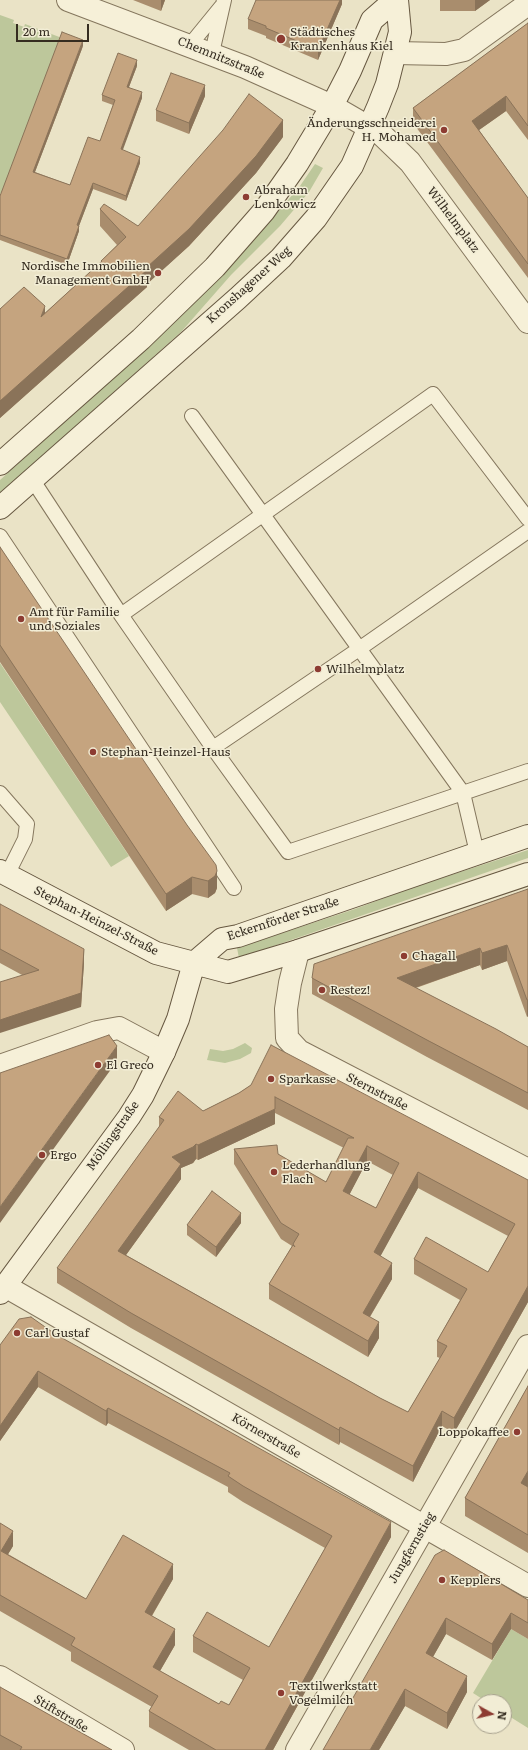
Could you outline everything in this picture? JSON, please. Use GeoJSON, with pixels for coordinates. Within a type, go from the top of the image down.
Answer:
{"type":"FeatureCollection","features":[{"type":"Feature","properties":{"kind":"street","name":"Chemnitzstraße"},"geometry":{"type":"LineString","coordinates":[[68,0],[212,53],[332,106],[369,127]]}},
{"type":"Feature","properties":{"kind":"street","name":"Kronshagener Weg"},"geometry":{"type":"LineString","coordinates":[[0,508],[134,391],[281,258],[301,236],[337,189],[352,166],[369,127],[386,84],[400,32],[396,0]]}},
{"type":"Feature","properties":{"kind":"street","name":"Kronshagener Weg"},"geometry":{"type":"LineString","coordinates":[[0,464],[141,339],[215,267],[264,211],[280,190],[313,140],[350,71],[372,20],[396,0]]}},
{"type":"Feature","properties":{"kind":"street"},"geometry":{"type":"LineString","coordinates":[[395,53],[446,54],[464,50],[528,4]]}},
{"type":"Feature","properties":{"kind":"street","name":"Wilhelmplatz"},"geometry":{"type":"LineString","coordinates":[[369,127],[386,138],[410,162],[528,322]]}},
{"type":"Feature","properties":{"kind":"street","name":"Eckernförder Straße"},"geometry":{"type":"LineString","coordinates":[[194,963],[222,939],[238,936],[528,836]]}},
{"type":"Feature","properties":{"kind":"street","name":"Stephan-Heinzel-Straße"},"geometry":{"type":"LineString","coordinates":[[4,873],[156,953],[194,963]]}},
{"type":"Feature","properties":{"kind":"street"},"geometry":{"type":"LineString","coordinates":[[194,963],[228,972],[298,951],[528,874]]}},
{"type":"Feature","properties":{"kind":"street","name":"Sternstraße"},"geometry":{"type":"LineString","coordinates":[[298,951],[290,983],[286,1009],[287,1038],[298,1051],[528,1170]]}},
{"type":"Feature","properties":{"kind":"street","name":"Möllingstraße"},"geometry":{"type":"LineString","coordinates":[[2,1289],[129,1117],[143,1095],[164,1052],[185,1000],[194,963]]}},
{"type":"Feature","properties":{"kind":"street"},"geometry":{"type":"LineString","coordinates":[[0,1066],[97,1032],[118,1028],[164,1052]]}},
{"type":"Feature","properties":{"kind":"street","name":"Körnerstraße"},"geometry":{"type":"LineString","coordinates":[[2,1289],[528,1586]]}},
{"type":"Feature","properties":{"kind":"street","name":"Jungfernstieg"},"geometry":{"type":"LineString","coordinates":[[297,1750],[528,1346]]}},
{"type":"Feature","properties":{"kind":"street","name":"Stiftstraße"},"geometry":{"type":"LineString","coordinates":[[0,1678],[123,1750]]}},
{"type":"Feature","properties":{"kind":"lane"},"geometry":{"type":"LineString","coordinates":[[190,45],[223,2]]}},
{"type":"Feature","properties":{"kind":"lane"},"geometry":{"type":"LineString","coordinates":[[212,53],[223,2]]}},
{"type":"Feature","properties":{"kind":"lane"},"geometry":{"type":"LineString","coordinates":[[121,615],[433,394],[528,520]]}},
{"type":"Feature","properties":{"kind":"lane"},"geometry":{"type":"LineString","coordinates":[[192,416],[463,794],[477,853]]}},
{"type":"Feature","properties":{"kind":"lane"},"geometry":{"type":"LineString","coordinates":[[32,479],[121,615],[213,748],[288,852],[528,771]]}},
{"type":"Feature","properties":{"kind":"lane"},"geometry":{"type":"LineString","coordinates":[[213,748],[359,649],[528,531]]}},
{"type":"Feature","properties":{"kind":"lane"},"geometry":{"type":"LineString","coordinates":[[0,536],[234,888]]}},
{"type":"Feature","properties":{"kind":"lane"},"geometry":{"type":"LineString","coordinates":[[0,793],[27,824],[25,839],[4,873]]}},
{"type":"Feature","properties":{"kind":"green space"},"geometry":{"type":"Polygon","coordinates":[[[0,15],[14,20],[13,23],[24,27],[25,24],[62,38],[5,188],[0,194],[0,15]]]}},
{"type":"Feature","properties":{"kind":"green space"},"geometry":{"type":"Polygon","coordinates":[[[315,164],[323,168],[309,192],[280,226],[231,275],[181,332],[0,494],[0,480],[172,325],[270,221],[300,186],[315,164]]]}},
{"type":"Feature","properties":{"kind":"green space"},"geometry":{"type":"Polygon","coordinates":[[[0,663],[129,856],[111,867],[0,702],[0,663]]]}},
{"type":"Feature","properties":{"kind":"green space"},"geometry":{"type":"Polygon","coordinates":[[[528,850],[528,858],[239,958],[237,948],[355,909],[408,889],[528,850]]]}},
{"type":"Feature","properties":{"kind":"green space"},"geometry":{"type":"Polygon","coordinates":[[[245,1043],[252,1048],[251,1053],[240,1059],[225,1063],[207,1060],[210,1049],[223,1051],[233,1049],[245,1043]]]}},
{"type":"Feature","properties":{"kind":"green space"},"geometry":{"type":"Polygon","coordinates":[[[511,1629],[528,1639],[528,1728],[512,1718],[512,1694],[473,1693],[511,1629]]]}},
{"type":"Feature","properties":{"kind":"building"},"geometry":{"type":"Polygon","coordinates":[[[256,0],[340,0],[318,50],[248,19],[256,0]]]}},
{"type":"Feature","properties":{"kind":"building"},"geometry":{"type":"Polygon","coordinates":[[[528,23],[528,126],[506,96],[472,121],[528,198],[528,264],[413,108],[528,23]]]}},
{"type":"Feature","properties":{"kind":"building"},"geometry":{"type":"Polygon","coordinates":[[[62,32],[83,40],[33,172],[70,185],[88,137],[100,141],[115,100],[102,95],[118,53],[137,60],[127,87],[142,92],[121,149],[140,157],[126,196],[93,183],[77,225],[79,226],[67,259],[0,235],[0,196],[62,32]]]}},
{"type":"Feature","properties":{"kind":"building"},"geometry":{"type":"Polygon","coordinates":[[[171,73],[205,85],[189,123],[156,110],[171,73]]]}},
{"type":"Feature","properties":{"kind":"building"},"geometry":{"type":"Polygon","coordinates":[[[249,94],[283,120],[256,156],[189,229],[146,268],[147,270],[0,401],[0,309],[24,287],[45,306],[41,317],[126,237],[100,209],[104,204],[138,226],[223,130],[249,94]]]}},
{"type":"Feature","properties":{"kind":"building","name":"Stephan-Heinzel-Haus"},"geometry":{"type":"Polygon","coordinates":[[[0,547],[187,825],[216,865],[217,871],[215,876],[208,881],[192,877],[166,894],[0,645],[0,547]]]}},
{"type":"Feature","properties":{"kind":"building"},"geometry":{"type":"Polygon","coordinates":[[[528,889],[528,1000],[507,945],[482,953],[480,948],[397,978],[528,1047],[528,1093],[312,978],[314,964],[528,889]]]}},
{"type":"Feature","properties":{"kind":"building"},"geometry":{"type":"Polygon","coordinates":[[[0,904],[84,949],[81,993],[0,1020],[0,982],[39,970],[0,949],[0,904]]]}},
{"type":"Feature","properties":{"kind":"building"},"geometry":{"type":"Polygon","coordinates":[[[109,1035],[117,1046],[0,1207],[0,1073],[109,1035]]]}},
{"type":"Feature","properties":{"kind":"building"},"geometry":{"type":"Polygon","coordinates":[[[271,1045],[528,1180],[528,1286],[454,1418],[442,1411],[413,1466],[340,1427],[339,1430],[131,1313],[57,1268],[164,1120],[159,1117],[178,1091],[203,1111],[239,1093],[251,1085],[271,1045]],[[275,1097],[275,1109],[198,1145],[196,1144],[193,1147],[172,1157],[181,1164],[118,1251],[380,1398],[408,1412],[447,1346],[437,1341],[467,1289],[414,1259],[426,1237],[488,1272],[515,1224],[418,1172],[374,1252],[392,1263],[363,1313],[379,1322],[368,1341],[269,1284],[293,1245],[295,1247],[293,1244],[299,1234],[281,1223],[234,1149],[277,1145],[278,1154],[326,1182],[348,1138],[354,1138],[275,1097]],[[367,1146],[343,1191],[376,1208],[399,1163],[367,1146]]]}},
{"type":"Feature","properties":{"kind":"building"},"geometry":{"type":"Polygon","coordinates":[[[212,1191],[241,1213],[216,1247],[187,1225],[212,1191]]]}},
{"type":"Feature","properties":{"kind":"building"},"geometry":{"type":"Polygon","coordinates":[[[31,1317],[55,1334],[391,1522],[265,1750],[216,1750],[149,1711],[158,1696],[71,1645],[75,1638],[0,1595],[0,1523],[13,1531],[1,1551],[86,1599],[123,1535],[173,1564],[145,1612],[175,1629],[153,1667],[219,1704],[221,1701],[229,1705],[250,1668],[193,1636],[207,1612],[269,1647],[332,1536],[243,1486],[228,1476],[230,1473],[108,1408],[106,1411],[38,1371],[0,1426],[0,1345],[19,1319],[31,1317]]]}},
{"type":"Feature","properties":{"kind":"building"},"geometry":{"type":"Polygon","coordinates":[[[528,1386],[528,1471],[521,1483],[528,1487],[528,1535],[465,1498],[528,1386]]]}},
{"type":"Feature","properties":{"kind":"building"},"geometry":{"type":"Polygon","coordinates":[[[444,1550],[528,1600],[528,1623],[511,1613],[492,1644],[446,1618],[426,1653],[467,1676],[447,1713],[405,1689],[370,1750],[323,1750],[435,1555],[444,1550]]]}},
{"type":"Feature","properties":{"kind":"building"},"geometry":{"type":"Polygon","coordinates":[[[0,1687],[112,1750],[20,1750],[22,1747],[0,1735],[0,1687]]]}},
{"type":"Feature","properties":{"kind":"place","name":"Städtisches Krankenhaus Kiel"},"geometry":{"type":"Point","coordinates":[281,39]}},
{"type":"Feature","properties":{"kind":"place","name":"Änderungsschneiderei H. Mohamed"},"geometry":{"type":"Point","coordinates":[444,130]}},
{"type":"Feature","properties":{"kind":"place","name":"Abraham Lenkowicz"},"geometry":{"type":"Point","coordinates":[246,197]}},
{"type":"Feature","properties":{"kind":"place","name":"Nordische Immobilien Management GmbH"},"geometry":{"type":"Point","coordinates":[158,273]}},
{"type":"Feature","properties":{"kind":"place","name":"Amt für Familie und Soziales"},"geometry":{"type":"Point","coordinates":[21,619]}},
{"type":"Feature","properties":{"kind":"place","name":"Wilhelmplatz"},"geometry":{"type":"Point","coordinates":[318,669]}},
{"type":"Feature","properties":{"kind":"place","name":"Stephan-Heinzel-Haus"},"geometry":{"type":"Point","coordinates":[93,752]}},
{"type":"Feature","properties":{"kind":"place","name":"Chagall"},"geometry":{"type":"Point","coordinates":[404,956]}},
{"type":"Feature","properties":{"kind":"place","name":"Restez!"},"geometry":{"type":"Point","coordinates":[322,990]}},
{"type":"Feature","properties":{"kind":"place","name":"El Greco"},"geometry":{"type":"Point","coordinates":[98,1065]}},
{"type":"Feature","properties":{"kind":"place","name":"Sparkasse"},"geometry":{"type":"Point","coordinates":[271,1079]}},
{"type":"Feature","properties":{"kind":"place","name":"Ergo"},"geometry":{"type":"Point","coordinates":[42,1155]}},
{"type":"Feature","properties":{"kind":"place","name":"Lederhandlung Flach"},"geometry":{"type":"Point","coordinates":[274,1172]}},
{"type":"Feature","properties":{"kind":"place","name":"Carl Gustaf"},"geometry":{"type":"Point","coordinates":[17,1333]}},
{"type":"Feature","properties":{"kind":"place","name":"Loppokaffee"},"geometry":{"type":"Point","coordinates":[517,1432]}},
{"type":"Feature","properties":{"kind":"place","name":"Kepplers"},"geometry":{"type":"Point","coordinates":[442,1580]}},
{"type":"Feature","properties":{"kind":"place","name":"Textilwerkstatt Vogelmilch"},"geometry":{"type":"Point","coordinates":[281,1693]}}]}
